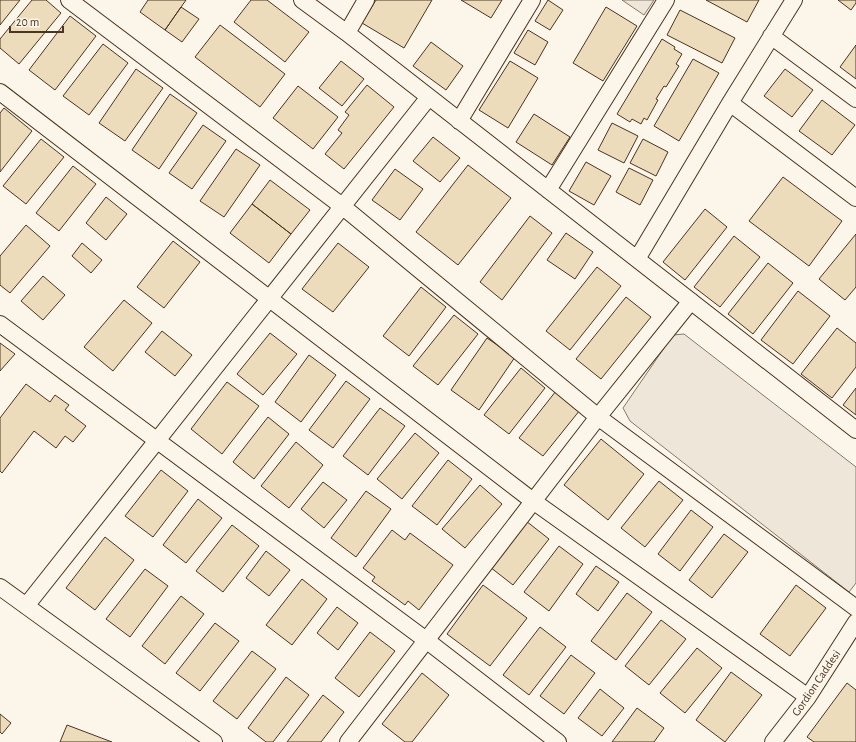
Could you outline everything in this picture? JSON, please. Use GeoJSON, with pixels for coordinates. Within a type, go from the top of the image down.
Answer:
{"type":"FeatureCollection","features":[{"type":"Feature","properties":{"kind":"street"},"geometry":{"type":"LineString","coordinates":[[69,0],[342,206],[598,417],[856,608]]}},
{"type":"Feature","properties":{"kind":"street"},"geometry":{"type":"LineString","coordinates":[[302,0],[347,33],[856,430]]}},
{"type":"Feature","properties":{"kind":"street"},"geometry":{"type":"LineString","coordinates":[[347,33],[366,0]]}},
{"type":"Feature","properties":{"kind":"street"},"geometry":{"type":"LineString","coordinates":[[459,121],[532,0]]}},
{"type":"Feature","properties":{"kind":"street"},"geometry":{"type":"LineString","coordinates":[[548,190],[666,0]]}},
{"type":"Feature","properties":{"kind":"street"},"geometry":{"type":"LineString","coordinates":[[637,259],[730,103],[794,0]]}},
{"type":"Feature","properties":{"kind":"street"},"geometry":{"type":"LineString","coordinates":[[771,36],[856,99]]}},
{"type":"Feature","properties":{"kind":"street"},"geometry":{"type":"LineString","coordinates":[[0,92],[533,501],[808,697]]}},
{"type":"Feature","properties":{"kind":"street"},"geometry":{"type":"LineString","coordinates":[[26,606],[429,97]]}},
{"type":"Feature","properties":{"kind":"street"},"geometry":{"type":"LineString","coordinates":[[730,103],[856,198]]}},
{"type":"Feature","properties":{"kind":"street"},"geometry":{"type":"LineString","coordinates":[[348,742],[598,417],[691,301]]}},
{"type":"Feature","properties":{"kind":"street"},"geometry":{"type":"LineString","coordinates":[[0,324],[426,640],[558,742]]}},
{"type":"Feature","properties":{"kind":"street"},"geometry":{"type":"LineString","coordinates":[[0,587],[214,742]]}},
{"type":"Feature","properties":{"kind":"street","name":"Gordion Caddesi"},"geometry":{"type":"LineString","coordinates":[[773,742],[808,697],[856,622]]}},
{"type":"Feature","properties":{"kind":"shaded area"},"geometry":{"type":"Polygon","coordinates":[[[622,0],[654,0],[644,15],[622,0]]]}},
{"type":"Feature","properties":{"kind":"shaded area"},"geometry":{"type":"Polygon","coordinates":[[[684,334],[856,467],[856,583],[849,592],[630,421],[623,408],[673,335],[684,334]]]}},
{"type":"Feature","properties":{"kind":"building"},"geometry":{"type":"Polygon","coordinates":[[[0,0],[20,0],[0,25],[0,0]]]}},
{"type":"Feature","properties":{"kind":"building"},"geometry":{"type":"Polygon","coordinates":[[[32,0],[46,0],[61,13],[19,64],[0,48],[0,39],[32,0]]]}},
{"type":"Feature","properties":{"kind":"building"},"geometry":{"type":"Polygon","coordinates":[[[148,0],[186,0],[165,30],[140,12],[148,0]]]}},
{"type":"Feature","properties":{"kind":"building"},"geometry":{"type":"Polygon","coordinates":[[[251,0],[267,0],[309,32],[285,62],[234,22],[251,0]]]}},
{"type":"Feature","properties":{"kind":"building"},"geometry":{"type":"Polygon","coordinates":[[[376,0],[432,0],[404,48],[362,23],[376,0]]]}},
{"type":"Feature","properties":{"kind":"building"},"geometry":{"type":"Polygon","coordinates":[[[461,0],[502,0],[491,18],[461,0]]]}},
{"type":"Feature","properties":{"kind":"building"},"geometry":{"type":"Polygon","coordinates":[[[548,0],[563,10],[550,30],[535,21],[548,0]]]}},
{"type":"Feature","properties":{"kind":"building"},"geometry":{"type":"Polygon","coordinates":[[[706,0],[759,0],[747,22],[706,0]]]}},
{"type":"Feature","properties":{"kind":"building"},"geometry":{"type":"Polygon","coordinates":[[[838,0],[856,0],[856,3],[851,10],[838,0]]]}},
{"type":"Feature","properties":{"kind":"building"},"geometry":{"type":"Polygon","coordinates":[[[181,7],[199,19],[182,42],[165,30],[181,7]]]}},
{"type":"Feature","properties":{"kind":"building"},"geometry":{"type":"Polygon","coordinates":[[[606,7],[637,26],[603,81],[573,63],[606,7]]]}},
{"type":"Feature","properties":{"kind":"building"},"geometry":{"type":"Polygon","coordinates":[[[680,10],[735,38],[722,63],[667,35],[680,10]]]}},
{"type":"Feature","properties":{"kind":"building"},"geometry":{"type":"Polygon","coordinates":[[[70,16],[96,36],[55,90],[29,70],[70,16]]]}},
{"type":"Feature","properties":{"kind":"building"},"geometry":{"type":"Polygon","coordinates":[[[220,25],[285,74],[260,107],[195,57],[220,25]]]}},
{"type":"Feature","properties":{"kind":"building"},"geometry":{"type":"Polygon","coordinates":[[[528,30],[548,42],[535,65],[514,53],[528,30]]]}},
{"type":"Feature","properties":{"kind":"building"},"geometry":{"type":"Polygon","coordinates":[[[662,39],[675,47],[674,49],[682,54],[676,64],[679,66],[666,87],[664,86],[656,99],[658,100],[647,120],[644,118],[641,124],[632,119],[630,122],[617,114],[662,39]]]}},
{"type":"Feature","properties":{"kind":"building"},"geometry":{"type":"Polygon","coordinates":[[[431,42],[463,66],[446,90],[413,66],[431,42]]]}},
{"type":"Feature","properties":{"kind":"building"},"geometry":{"type":"Polygon","coordinates":[[[103,44],[128,63],[89,115],[63,96],[103,44]]]}},
{"type":"Feature","properties":{"kind":"building"},"geometry":{"type":"Polygon","coordinates":[[[856,45],[856,79],[840,67],[856,45]]]}},
{"type":"Feature","properties":{"kind":"building"},"geometry":{"type":"Polygon","coordinates":[[[693,59],[719,73],[679,141],[654,126],[693,59]]]}},
{"type":"Feature","properties":{"kind":"building"},"geometry":{"type":"Polygon","coordinates":[[[341,61],[364,79],[342,106],[319,88],[341,61]]]}},
{"type":"Feature","properties":{"kind":"building"},"geometry":{"type":"Polygon","coordinates":[[[510,61],[538,78],[508,128],[479,110],[510,61]]]}},
{"type":"Feature","properties":{"kind":"building"},"geometry":{"type":"Polygon","coordinates":[[[136,69],[163,88],[125,141],[99,123],[136,69]]]}},
{"type":"Feature","properties":{"kind":"building"},"geometry":{"type":"Polygon","coordinates":[[[785,69],[813,90],[792,117],[764,96],[785,69]]]}},
{"type":"Feature","properties":{"kind":"building"},"geometry":{"type":"Polygon","coordinates":[[[367,85],[394,107],[344,169],[325,154],[342,133],[338,130],[349,115],[345,112],[367,85]]]}},
{"type":"Feature","properties":{"kind":"building"},"geometry":{"type":"Polygon","coordinates":[[[298,86],[338,117],[313,149],[273,118],[298,86]]]}},
{"type":"Feature","properties":{"kind":"building"},"geometry":{"type":"Polygon","coordinates":[[[170,94],[197,113],[159,169],[132,150],[170,94]]]}},
{"type":"Feature","properties":{"kind":"building"},"geometry":{"type":"Polygon","coordinates":[[[822,100],[855,125],[832,155],[799,131],[822,100]]]}},
{"type":"Feature","properties":{"kind":"building"},"geometry":{"type":"Polygon","coordinates":[[[4,108],[32,131],[0,172],[0,113],[4,108]]]}},
{"type":"Feature","properties":{"kind":"building"},"geometry":{"type":"Polygon","coordinates":[[[534,114],[570,137],[552,165],[516,142],[534,114]]]}},
{"type":"Feature","properties":{"kind":"building"},"geometry":{"type":"Polygon","coordinates":[[[612,123],[638,136],[624,163],[598,150],[612,123]]]}},
{"type":"Feature","properties":{"kind":"building"},"geometry":{"type":"Polygon","coordinates":[[[203,125],[226,141],[192,189],[169,173],[203,125]]]}},
{"type":"Feature","properties":{"kind":"building"},"geometry":{"type":"Polygon","coordinates":[[[433,137],[460,158],[440,182],[413,161],[433,137]]]}},
{"type":"Feature","properties":{"kind":"building"},"geometry":{"type":"Polygon","coordinates":[[[41,139],[64,157],[26,204],[3,186],[41,139]]]}},
{"type":"Feature","properties":{"kind":"building"},"geometry":{"type":"Polygon","coordinates":[[[643,139],[668,152],[656,176],[630,163],[643,139]]]}},
{"type":"Feature","properties":{"kind":"building"},"geometry":{"type":"Polygon","coordinates":[[[236,149],[260,165],[224,217],[200,201],[236,149]]]}},
{"type":"Feature","properties":{"kind":"building"},"geometry":{"type":"Polygon","coordinates":[[[586,162],[611,176],[594,205],[569,191],[586,162]]]}},
{"type":"Feature","properties":{"kind":"building"},"geometry":{"type":"Polygon","coordinates":[[[468,165],[511,198],[458,265],[416,232],[468,165]]]}},
{"type":"Feature","properties":{"kind":"building"},"geometry":{"type":"Polygon","coordinates":[[[73,166],[96,184],[59,231],[36,213],[73,166]]]}},
{"type":"Feature","properties":{"kind":"building"},"geometry":{"type":"Polygon","coordinates":[[[629,168],[653,180],[640,205],[616,192],[629,168]]]}},
{"type":"Feature","properties":{"kind":"building"},"geometry":{"type":"Polygon","coordinates":[[[395,169],[423,189],[400,220],[372,200],[395,169]]]}},
{"type":"Feature","properties":{"kind":"building"},"geometry":{"type":"Polygon","coordinates":[[[783,177],[842,221],[809,266],[749,221],[783,177]]]}},
{"type":"Feature","properties":{"kind":"building"},"geometry":{"type":"Polygon","coordinates":[[[270,180],[310,210],[291,234],[252,204],[270,180]]]}},
{"type":"Feature","properties":{"kind":"building"},"geometry":{"type":"Polygon","coordinates":[[[106,197],[127,214],[106,240],[86,223],[106,197]]]}},
{"type":"Feature","properties":{"kind":"building"},"geometry":{"type":"Polygon","coordinates":[[[252,204],[291,234],[269,263],[230,233],[252,204]]]}},
{"type":"Feature","properties":{"kind":"building"},"geometry":{"type":"Polygon","coordinates":[[[705,209],[727,227],[685,280],[663,262],[705,209]]]}},
{"type":"Feature","properties":{"kind":"building"},"geometry":{"type":"Polygon","coordinates":[[[530,216],[552,233],[502,300],[480,282],[530,216]]]}},
{"type":"Feature","properties":{"kind":"building"},"geometry":{"type":"Polygon","coordinates":[[[26,225],[50,246],[10,293],[0,285],[0,256],[26,225]]]}},
{"type":"Feature","properties":{"kind":"building"},"geometry":{"type":"Polygon","coordinates":[[[566,233],[593,252],[575,279],[547,260],[566,233]]]}},
{"type":"Feature","properties":{"kind":"building"},"geometry":{"type":"Polygon","coordinates":[[[856,234],[856,287],[845,300],[819,279],[856,234]]]}},
{"type":"Feature","properties":{"kind":"building"},"geometry":{"type":"Polygon","coordinates":[[[734,236],[760,257],[720,307],[694,287],[734,236]]]}},
{"type":"Feature","properties":{"kind":"building"},"geometry":{"type":"Polygon","coordinates":[[[173,241],[200,262],[164,308],[137,287],[173,241]]]}},
{"type":"Feature","properties":{"kind":"building"},"geometry":{"type":"Polygon","coordinates":[[[82,243],[102,260],[91,273],[72,256],[82,243]]]}},
{"type":"Feature","properties":{"kind":"building"},"geometry":{"type":"Polygon","coordinates":[[[338,243],[369,267],[333,312],[302,289],[338,243]]]}},
{"type":"Feature","properties":{"kind":"building"},"geometry":{"type":"Polygon","coordinates":[[[768,263],[793,283],[753,334],[728,314],[768,263]]]}},
{"type":"Feature","properties":{"kind":"building"},"geometry":{"type":"Polygon","coordinates":[[[597,267],[621,286],[570,350],[546,331],[597,267]]]}},
{"type":"Feature","properties":{"kind":"building"},"geometry":{"type":"Polygon","coordinates":[[[43,276],[65,295],[43,320],[21,301],[43,276]]]}},
{"type":"Feature","properties":{"kind":"building"},"geometry":{"type":"Polygon","coordinates":[[[421,287],[446,307],[409,356],[383,336],[421,287]]]}},
{"type":"Feature","properties":{"kind":"building"},"geometry":{"type":"Polygon","coordinates":[[[798,291],[830,316],[793,364],[761,340],[798,291]]]}},
{"type":"Feature","properties":{"kind":"building"},"geometry":{"type":"Polygon","coordinates":[[[626,297],[651,317],[601,379],[576,359],[626,297]]]}},
{"type":"Feature","properties":{"kind":"building"},"geometry":{"type":"Polygon","coordinates":[[[124,300],[152,323],[113,371],[84,347],[124,300]]]}},
{"type":"Feature","properties":{"kind":"building"},"geometry":{"type":"Polygon","coordinates":[[[454,315],[478,334],[438,385],[413,366],[454,315]]]}},
{"type":"Feature","properties":{"kind":"building"},"geometry":{"type":"Polygon","coordinates":[[[837,328],[856,343],[856,367],[832,398],[801,374],[837,328]]]}},
{"type":"Feature","properties":{"kind":"building"},"geometry":{"type":"Polygon","coordinates":[[[162,331],[192,355],[175,376],[145,352],[162,331]]]}},
{"type":"Feature","properties":{"kind":"building"},"geometry":{"type":"Polygon","coordinates":[[[270,333],[297,354],[263,395],[237,374],[270,333]]]}},
{"type":"Feature","properties":{"kind":"building"},"geometry":{"type":"Polygon","coordinates":[[[487,338],[515,357],[479,410],[451,390],[487,338]]]}},
{"type":"Feature","properties":{"kind":"building"},"geometry":{"type":"Polygon","coordinates":[[[0,343],[15,354],[0,371],[0,343]]]}},
{"type":"Feature","properties":{"kind":"building"},"geometry":{"type":"Polygon","coordinates":[[[309,355],[336,375],[301,422],[275,402],[309,355]]]}},
{"type":"Feature","properties":{"kind":"building"},"geometry":{"type":"Polygon","coordinates":[[[521,368],[545,388],[509,434],[484,415],[521,368]]]}},
{"type":"Feature","properties":{"kind":"building"},"geometry":{"type":"Polygon","coordinates":[[[346,381],[370,399],[333,448],[309,430],[346,381]]]}},
{"type":"Feature","properties":{"kind":"building"},"geometry":{"type":"Polygon","coordinates":[[[227,382],[259,406],[222,454],[191,429],[227,382]]]}},
{"type":"Feature","properties":{"kind":"building"},"geometry":{"type":"Polygon","coordinates":[[[26,384],[50,402],[55,395],[69,405],[65,410],[86,426],[73,442],[65,436],[56,448],[34,431],[2,473],[0,471],[0,418],[26,384]]]}},
{"type":"Feature","properties":{"kind":"building"},"geometry":{"type":"Polygon","coordinates":[[[856,388],[856,415],[843,405],[856,388]]]}},
{"type":"Feature","properties":{"kind":"building"},"geometry":{"type":"Polygon","coordinates":[[[556,391],[580,410],[543,456],[519,438],[556,391]]]}},
{"type":"Feature","properties":{"kind":"building"},"geometry":{"type":"Polygon","coordinates":[[[380,408],[405,426],[368,475],[343,456],[380,408]]]}},
{"type":"Feature","properties":{"kind":"building"},"geometry":{"type":"Polygon","coordinates":[[[268,417],[289,434],[254,479],[233,462],[268,417]]]}},
{"type":"Feature","properties":{"kind":"building"},"geometry":{"type":"Polygon","coordinates":[[[415,433],[439,453],[402,499],[377,479],[415,433]]]}},
{"type":"Feature","properties":{"kind":"building"},"geometry":{"type":"Polygon","coordinates":[[[601,439],[644,474],[608,520],[564,485],[601,439]]]}},
{"type":"Feature","properties":{"kind":"building"},"geometry":{"type":"Polygon","coordinates":[[[296,442],[323,465],[289,508],[261,486],[296,442]]]}},
{"type":"Feature","properties":{"kind":"building"},"geometry":{"type":"Polygon","coordinates":[[[448,460],[472,479],[437,525],[412,506],[448,460]]]}},
{"type":"Feature","properties":{"kind":"building"},"geometry":{"type":"Polygon","coordinates":[[[161,470],[188,491],[153,537],[125,516],[161,470]]]}},
{"type":"Feature","properties":{"kind":"building"},"geometry":{"type":"Polygon","coordinates":[[[659,481],[683,500],[645,547],[621,528],[659,481]]]}},
{"type":"Feature","properties":{"kind":"building"},"geometry":{"type":"Polygon","coordinates":[[[323,482],[347,500],[324,528],[301,509],[323,482]]]}},
{"type":"Feature","properties":{"kind":"building"},"geometry":{"type":"Polygon","coordinates":[[[480,485],[502,504],[465,548],[442,529],[480,485]]]}},
{"type":"Feature","properties":{"kind":"building"},"geometry":{"type":"Polygon","coordinates":[[[366,491],[391,509],[356,557],[331,538],[366,491]]]}},
{"type":"Feature","properties":{"kind":"building"},"geometry":{"type":"Polygon","coordinates":[[[198,499],[222,518],[186,563],[163,545],[198,499]]]}},
{"type":"Feature","properties":{"kind":"building"},"geometry":{"type":"Polygon","coordinates":[[[691,510],[713,527],[680,571],[658,554],[691,510]]]}},
{"type":"Feature","properties":{"kind":"building"},"geometry":{"type":"Polygon","coordinates":[[[526,521],[549,539],[513,585],[490,567],[526,521]]]}},
{"type":"Feature","properties":{"kind":"building"},"geometry":{"type":"Polygon","coordinates":[[[232,525],[259,546],[223,592],[196,571],[232,525]]]}},
{"type":"Feature","properties":{"kind":"building"},"geometry":{"type":"Polygon","coordinates":[[[392,530],[405,540],[410,533],[453,565],[419,610],[408,601],[405,605],[372,581],[375,577],[363,568],[392,530]]]}},
{"type":"Feature","properties":{"kind":"building"},"geometry":{"type":"Polygon","coordinates":[[[724,534],[748,552],[712,598],[689,580],[724,534]]]}},
{"type":"Feature","properties":{"kind":"building"},"geometry":{"type":"Polygon","coordinates":[[[105,537],[134,560],[95,610],[66,588],[105,537]]]}},
{"type":"Feature","properties":{"kind":"building"},"geometry":{"type":"Polygon","coordinates":[[[559,546],[583,564],[549,611],[524,592],[559,546]]]}},
{"type":"Feature","properties":{"kind":"building"},"geometry":{"type":"Polygon","coordinates":[[[266,551],[290,570],[269,596],[246,578],[266,551]]]}},
{"type":"Feature","properties":{"kind":"building"},"geometry":{"type":"Polygon","coordinates":[[[596,566],[619,582],[598,611],[576,594],[596,566]]]}},
{"type":"Feature","properties":{"kind":"building"},"geometry":{"type":"Polygon","coordinates":[[[145,569],[168,586],[130,637],[106,619],[145,569]]]}},
{"type":"Feature","properties":{"kind":"building"},"geometry":{"type":"Polygon","coordinates":[[[302,579],[327,599],[292,645],[266,625],[302,579]]]}},
{"type":"Feature","properties":{"kind":"building"},"geometry":{"type":"Polygon","coordinates":[[[483,585],[527,618],[490,666],[447,634],[483,585]]]}},
{"type":"Feature","properties":{"kind":"building"},"geometry":{"type":"Polygon","coordinates":[[[796,585],[826,608],[790,656],[760,634],[796,585]]]}},
{"type":"Feature","properties":{"kind":"building"},"geometry":{"type":"Polygon","coordinates":[[[627,593],[652,612],[616,660],[591,641],[627,593]]]}},
{"type":"Feature","properties":{"kind":"building"},"geometry":{"type":"Polygon","coordinates":[[[181,596],[204,614],[165,664],[142,646],[181,596]]]}},
{"type":"Feature","properties":{"kind":"building"},"geometry":{"type":"Polygon","coordinates":[[[337,607],[358,623],[338,650],[317,633],[337,607]]]}},
{"type":"Feature","properties":{"kind":"building"},"geometry":{"type":"Polygon","coordinates":[[[661,620],[686,639],[649,685],[625,666],[661,620]]]}},
{"type":"Feature","properties":{"kind":"building"},"geometry":{"type":"Polygon","coordinates":[[[215,623],[239,641],[200,691],[176,673],[215,623]]]}},
{"type":"Feature","properties":{"kind":"building"},"geometry":{"type":"Polygon","coordinates":[[[540,627],[566,647],[529,695],[503,675],[540,627]]]}},
{"type":"Feature","properties":{"kind":"building"},"geometry":{"type":"Polygon","coordinates":[[[370,632],[395,651],[359,697],[335,678],[370,632]]]}},
{"type":"Feature","properties":{"kind":"building"},"geometry":{"type":"Polygon","coordinates":[[[697,648],[722,668],[685,713],[660,693],[697,648]]]}},
{"type":"Feature","properties":{"kind":"building"},"geometry":{"type":"Polygon","coordinates":[[[252,651],[276,669],[237,719],[213,701],[252,651]]]}},
{"type":"Feature","properties":{"kind":"building"},"geometry":{"type":"Polygon","coordinates":[[[571,655],[595,673],[564,714],[540,696],[571,655]]]}},
{"type":"Feature","properties":{"kind":"building"},"geometry":{"type":"Polygon","coordinates":[[[731,672],[762,695],[725,742],[696,720],[731,672]]]}},
{"type":"Feature","properties":{"kind":"building"},"geometry":{"type":"Polygon","coordinates":[[[422,673],[449,695],[412,742],[405,742],[382,724],[422,673]]]}},
{"type":"Feature","properties":{"kind":"building"},"geometry":{"type":"Polygon","coordinates":[[[286,677],[309,695],[273,742],[266,742],[248,728],[286,677]]]}},
{"type":"Feature","properties":{"kind":"building"},"geometry":{"type":"Polygon","coordinates":[[[847,683],[856,690],[856,742],[814,742],[807,737],[847,683]]]}},
{"type":"Feature","properties":{"kind":"building"},"geometry":{"type":"Polygon","coordinates":[[[600,689],[624,708],[602,736],[578,718],[600,689]]]}},
{"type":"Feature","properties":{"kind":"building"},"geometry":{"type":"Polygon","coordinates":[[[323,695],[344,712],[321,742],[287,742],[323,695]]]}},
{"type":"Feature","properties":{"kind":"building"},"geometry":{"type":"Polygon","coordinates":[[[637,708],[664,728],[654,742],[612,742],[637,708]]]}},
{"type":"Feature","properties":{"kind":"building"},"geometry":{"type":"Polygon","coordinates":[[[0,714],[11,723],[2,734],[0,732],[0,714]]]}},
{"type":"Feature","properties":{"kind":"building"},"geometry":{"type":"Polygon","coordinates":[[[67,725],[112,742],[60,742],[67,725]]]}}]}
